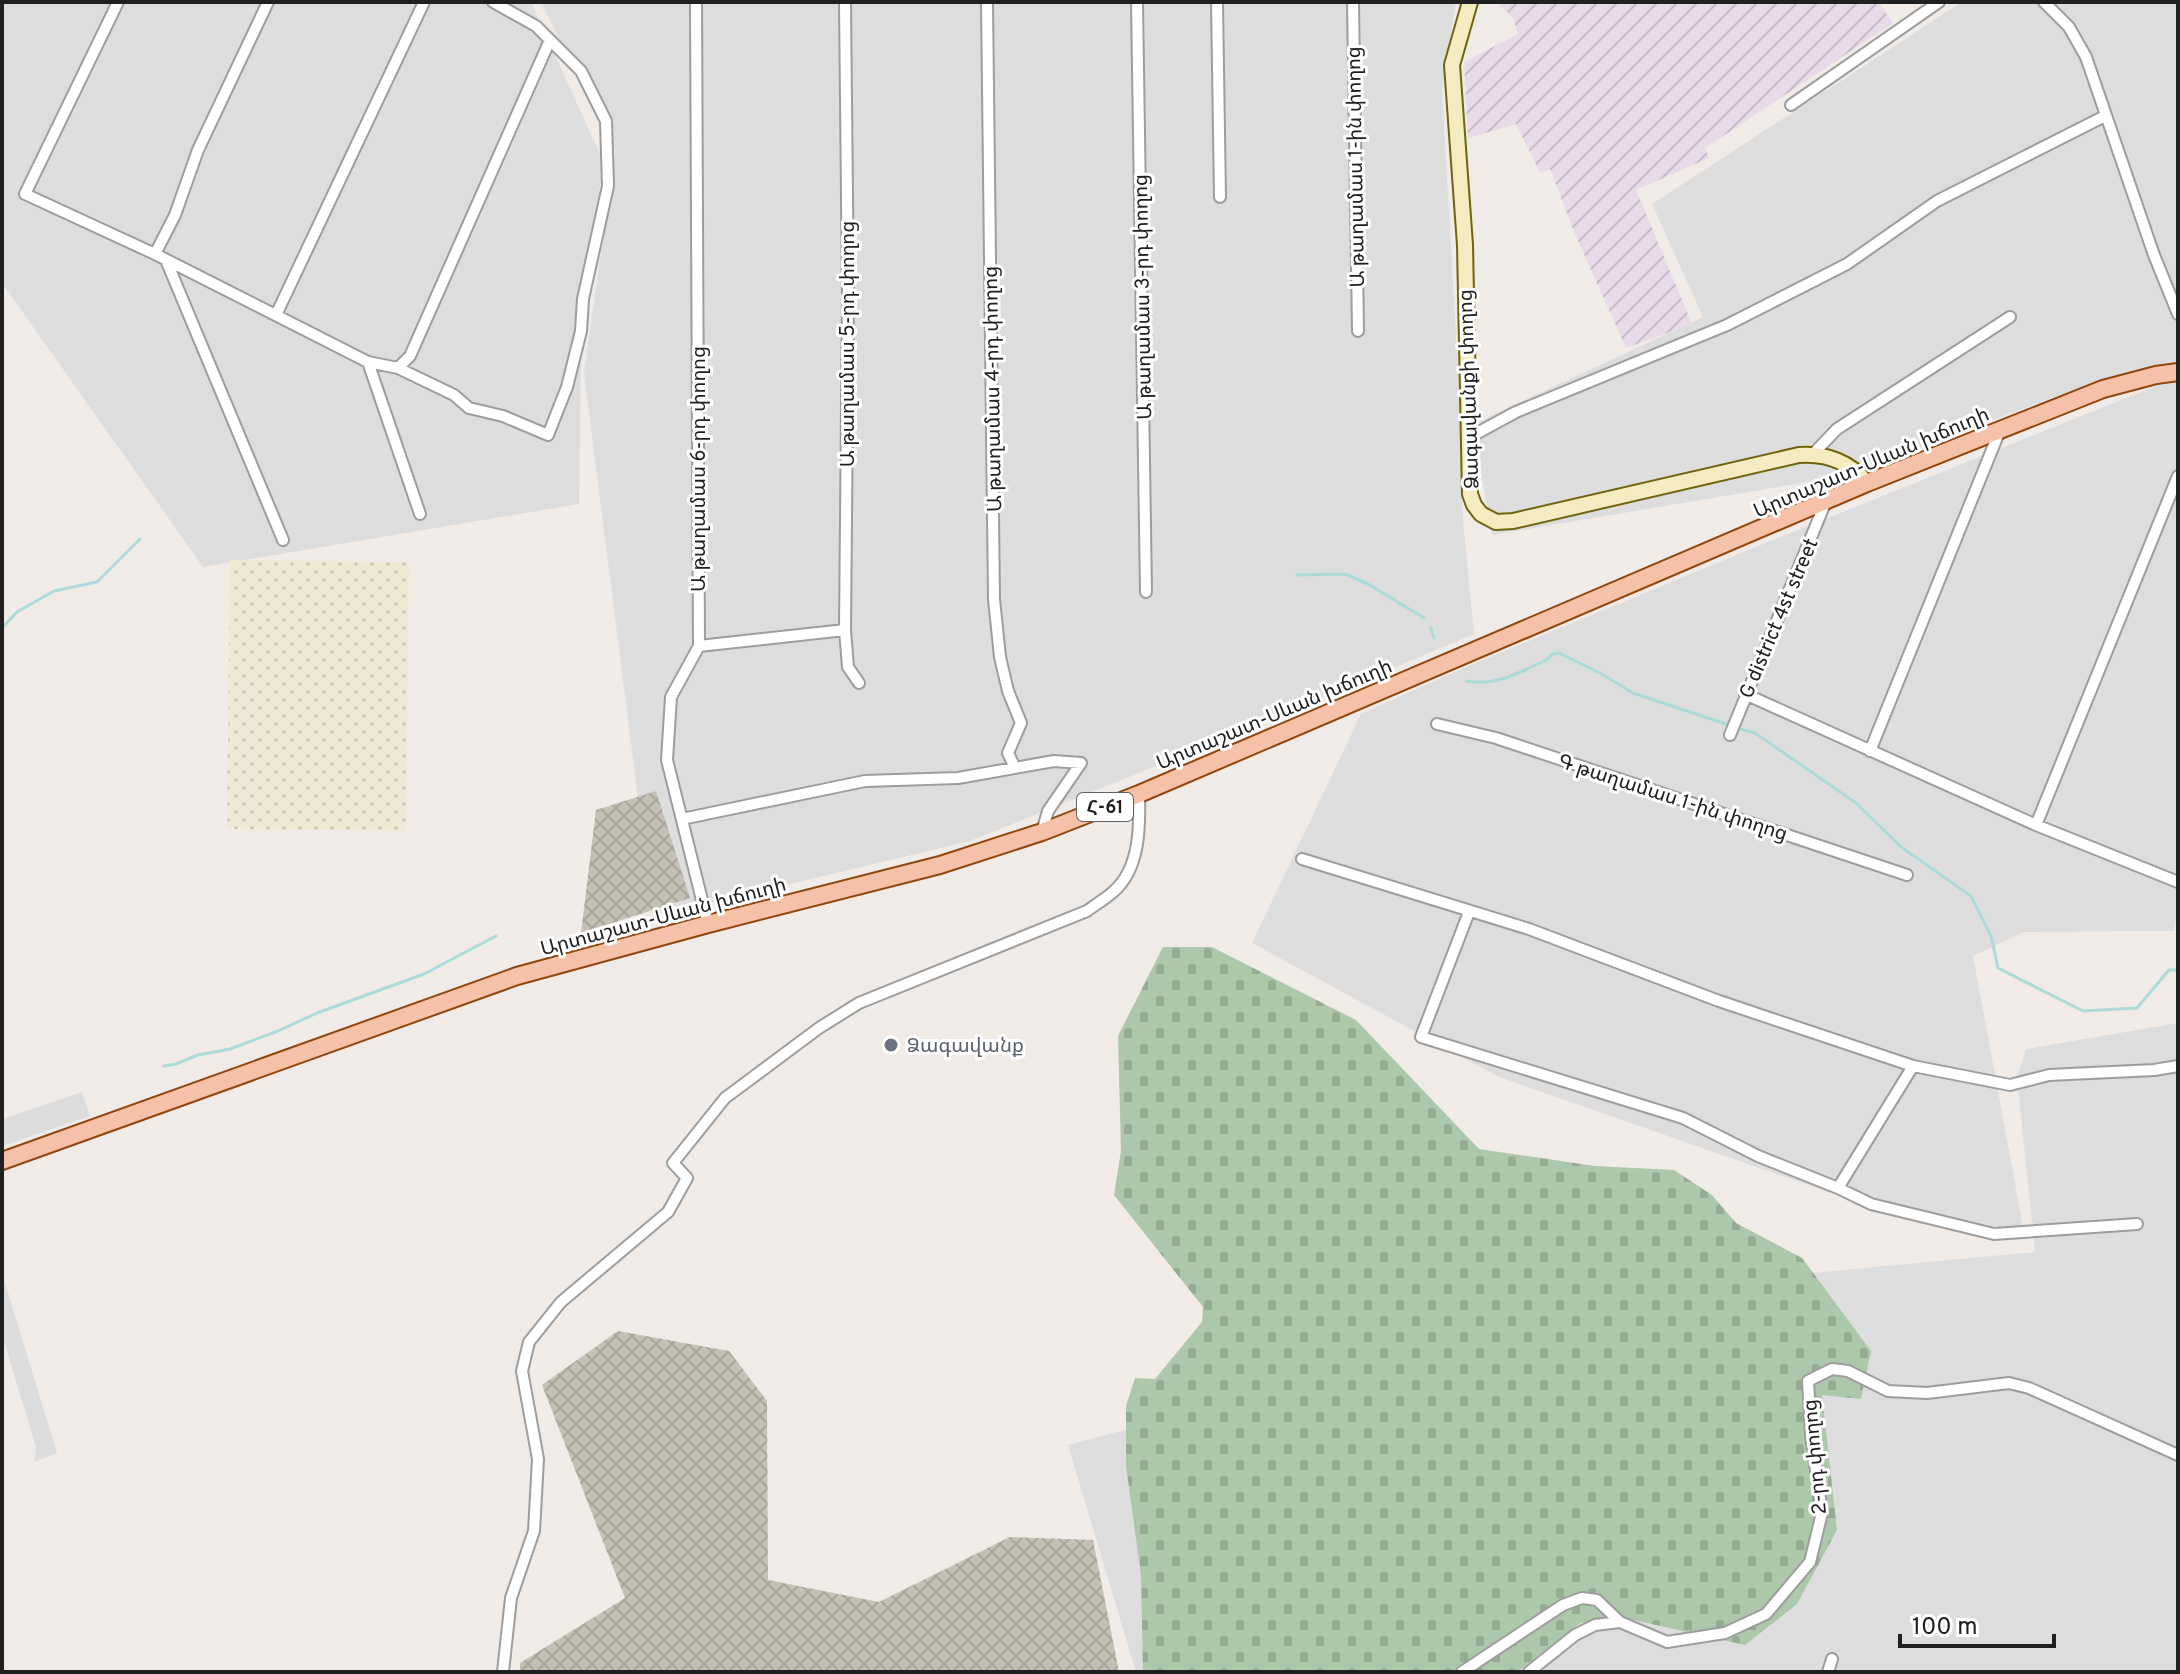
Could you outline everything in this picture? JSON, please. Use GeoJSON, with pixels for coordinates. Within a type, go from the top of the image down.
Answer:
{"type":"FeatureCollection","features":[{"type":"Feature","properties":{"kind":"main road","name":"Արտաշատ-Սևան խճուղի"},"geometry":{"type":"LineString","coordinates":[[2,1161],[517,976],[940,865],[1042,832],[1139,794],[2000,429],[2103,389],[2178,372]]}},
{"type":"Feature","properties":{"kind":"street"},"geometry":{"type":"LineString","coordinates":[[118,2],[25,194],[155,254],[368,362],[398,368],[454,395],[469,408],[503,416],[548,435],[567,387],[578,345],[583,299],[608,186],[606,121],[581,71],[536,26],[493,2]]}},
{"type":"Feature","properties":{"kind":"street"},"geometry":{"type":"LineString","coordinates":[[155,254],[175,215],[198,150],[268,2]]}},
{"type":"Feature","properties":{"kind":"street"},"geometry":{"type":"LineString","coordinates":[[276,315],[424,2]]}},
{"type":"Feature","properties":{"kind":"street","name":"Ա թաղամաս 6-րդ փողոց"},"geometry":{"type":"LineString","coordinates":[[696,2],[699,646],[671,697],[667,761],[708,924]]}},
{"type":"Feature","properties":{"kind":"street","name":"Ա թաղամաս 5-րդ փողոց"},"geometry":{"type":"LineString","coordinates":[[845,2],[848,294],[845,630],[848,667],[859,683]]}},
{"type":"Feature","properties":{"kind":"street","name":"Ա թաղամաս 4-րդ փողոց"},"geometry":{"type":"LineString","coordinates":[[987,2],[994,599],[1000,657],[1008,691],[1021,723],[1008,753],[1015,768]]}},
{"type":"Feature","properties":{"kind":"street","name":"Ա թաղամաս 3-րդ փողոց"},"geometry":{"type":"LineString","coordinates":[[1137,2],[1146,592]]}},
{"type":"Feature","properties":{"kind":"street"},"geometry":{"type":"LineString","coordinates":[[1217,2],[1220,197]]}},
{"type":"Feature","properties":{"kind":"street","name":"Ա թաղամաս 1-ին փողոց"},"geometry":{"type":"LineString","coordinates":[[1353,2],[1358,331]]}},
{"type":"Feature","properties":{"kind":"street","name":"Ձագավանքի փողոց"},"geometry":{"type":"LineString","coordinates":[[1470,2],[1452,65],[1465,245],[1470,494],[1481,514],[1496,522],[1513,521],[1799,455],[1828,457],[1858,471],[1867,483]]}},
{"type":"Feature","properties":{"kind":"street"},"geometry":{"type":"LineString","coordinates":[[1791,105],[1939,2]]}},
{"type":"Feature","properties":{"kind":"street"},"geometry":{"type":"LineString","coordinates":[[2044,2],[2069,27],[2086,57],[2154,255],[2178,314]]}},
{"type":"Feature","properties":{"kind":"street"},"geometry":{"type":"LineString","coordinates":[[398,368],[410,356],[550,40]]}},
{"type":"Feature","properties":{"kind":"street"},"geometry":{"type":"LineString","coordinates":[[1468,438],[1516,412],[1727,325],[1847,264],[1937,201],[2105,116]]}},
{"type":"Feature","properties":{"kind":"street"},"geometry":{"type":"LineString","coordinates":[[166,260],[283,540]]}},
{"type":"Feature","properties":{"kind":"street"},"geometry":{"type":"LineString","coordinates":[[1813,454],[1837,429],[2010,317]]}},
{"type":"Feature","properties":{"kind":"street"},"geometry":{"type":"LineString","coordinates":[[368,362],[420,514]]}},
{"type":"Feature","properties":{"kind":"street"},"geometry":{"type":"LineString","coordinates":[[1870,751],[2000,429]]}},
{"type":"Feature","properties":{"kind":"street"},"geometry":{"type":"LineString","coordinates":[[2036,825],[2178,476]]}},
{"type":"Feature","properties":{"kind":"street","name":"G district 4st street"},"geometry":{"type":"LineString","coordinates":[[1730,735],[1826,501]]}},
{"type":"Feature","properties":{"kind":"street"},"geometry":{"type":"LineString","coordinates":[[699,646],[845,630]]}},
{"type":"Feature","properties":{"kind":"street"},"geometry":{"type":"LineString","coordinates":[[1745,694],[2036,825],[2178,882]]}},
{"type":"Feature","properties":{"kind":"street","name":"Գ թաղամաս 1-ին փողոց"},"geometry":{"type":"LineString","coordinates":[[1437,724],[1496,738],[1907,875]]}},
{"type":"Feature","properties":{"kind":"street"},"geometry":{"type":"LineString","coordinates":[[682,819],[865,781],[958,778],[1054,761],[1081,763],[1048,811],[1042,832]]}},
{"type":"Feature","properties":{"kind":"street"},"geometry":{"type":"LineString","coordinates":[[503,1672],[511,1598],[534,1531],[538,1459],[522,1371],[529,1342],[561,1302],[668,1212],[687,1178],[673,1163],[725,1098],[819,1028],[859,1003],[1087,911],[1115,892],[1132,866],[1140,824],[1139,794]]}},
{"type":"Feature","properties":{"kind":"street"},"geometry":{"type":"LineString","coordinates":[[1302,859],[1529,929],[1719,1001],[1913,1066],[2010,1085],[2049,1075],[2178,1066]]}},
{"type":"Feature","properties":{"kind":"street"},"geometry":{"type":"LineString","coordinates":[[1469,912],[1421,1037],[1683,1118],[1758,1156],[1871,1204],[1994,1234],[2137,1224]]}},
{"type":"Feature","properties":{"kind":"street"},"geometry":{"type":"LineString","coordinates":[[1838,1188],[1913,1066]]}},
{"type":"Feature","properties":{"kind":"street","name":"2-րդ փողոց"},"geometry":{"type":"LineString","coordinates":[[1462,1672],[1563,1605],[1582,1598],[1597,1600],[1620,1622],[1667,1642],[1725,1633],[1766,1614],[1810,1562],[1822,1513],[1811,1435],[1808,1381],[1832,1369],[1848,1371],[1888,1391],[1927,1393],[2009,1383],[2019,1385],[2178,1455]]}},
{"type":"Feature","properties":{"kind":"street"},"geometry":{"type":"LineString","coordinates":[[1529,1672],[1575,1635],[1595,1625],[1620,1622]]}},
{"type":"Feature","properties":{"kind":"street"},"geometry":{"type":"LineString","coordinates":[[1828,1672],[1832,1659]]}},
{"type":"Feature","properties":{"kind":"shaded area"},"geometry":{"type":"Polygon","coordinates":[[[2,2],[531,2],[603,161],[581,348],[579,504],[203,567],[2,283],[2,2]]]}},
{"type":"Feature","properties":{"kind":"shaded area"},"geometry":{"type":"Polygon","coordinates":[[[541,2],[1456,2],[1442,89],[1463,520],[1474,634],[970,841],[653,917],[584,373],[615,152],[541,2]]]}},
{"type":"Feature","properties":{"kind":"shaded area"},"geometry":{"type":"Polygon","coordinates":[[[1497,2],[1878,2],[1893,23],[1705,148],[1709,158],[1636,190],[1692,324],[1626,348],[1550,169],[1540,173],[1516,124],[1468,138],[1464,62],[1518,34],[1513,18],[1497,2]]]}},
{"type":"Feature","properties":{"kind":"shaded area"},"geometry":{"type":"Polygon","coordinates":[[[1962,2],[2178,2],[2178,364],[2059,395],[1844,476],[1492,535],[1473,424],[1703,317],[1652,204],[1962,2]]]}},
{"type":"Feature","properties":{"kind":"shaded area"},"geometry":{"type":"Polygon","coordinates":[[[2178,377],[2178,904],[2174,931],[2024,932],[1973,956],[2024,1232],[1828,1192],[1499,1077],[1252,943],[1361,714],[1746,551],[2178,377]]]}},
{"type":"Feature","properties":{"kind":"shaded area"},"geometry":{"type":"Polygon","coordinates":[[[230,560],[409,562],[406,831],[227,829],[230,560]]]}},
{"type":"Feature","properties":{"kind":"shaded area"},"geometry":{"type":"Polygon","coordinates":[[[656,791],[690,898],[581,933],[596,810],[656,791]]]}},
{"type":"Feature","properties":{"kind":"shaded area"},"geometry":{"type":"Polygon","coordinates":[[[2178,1023],[2178,1672],[1136,1672],[1068,1445],[1663,1287],[2035,1252],[2017,1078],[2026,1049],[2178,1023]]]}},
{"type":"Feature","properties":{"kind":"shaded area"},"geometry":{"type":"Polygon","coordinates":[[[82,1092],[90,1116],[2,1146],[2,1119],[82,1092]]]}},
{"type":"Feature","properties":{"kind":"shaded area"},"geometry":{"type":"Polygon","coordinates":[[[2,1273],[57,1453],[34,1462],[36,1447],[2,1335],[2,1273]]]}},
{"type":"Feature","properties":{"kind":"shaded area"},"geometry":{"type":"Polygon","coordinates":[[[618,1331],[729,1351],[767,1401],[768,1580],[879,1602],[1010,1537],[1093,1540],[1119,1672],[520,1672],[520,1663],[625,1598],[542,1385],[618,1331]]]}},
{"type":"Feature","properties":{"kind":"green space"},"geometry":{"type":"Polygon","coordinates":[[[1163,947],[1212,947],[1356,1020],[1479,1149],[1595,1166],[1674,1170],[1712,1195],[1736,1223],[1802,1258],[1871,1351],[1861,1399],[1822,1395],[1837,1530],[1797,1604],[1745,1645],[1616,1616],[1580,1623],[1517,1672],[1143,1672],[1141,1575],[1126,1466],[1126,1406],[1135,1378],[1155,1379],[1202,1322],[1203,1307],[1114,1195],[1121,1151],[1118,1036],[1163,947]]]}},
{"type":"Feature","properties":{"kind":"waterway"},"geometry":{"type":"LineString","coordinates":[[2,628],[17,612],[54,591],[97,582],[140,539]]}},
{"type":"Feature","properties":{"kind":"waterway"},"geometry":{"type":"LineString","coordinates":[[1297,575],[1345,574],[1368,584],[1424,618]]}},
{"type":"Feature","properties":{"kind":"waterway"},"geometry":{"type":"LineString","coordinates":[[1431,628],[1434,638]]}},
{"type":"Feature","properties":{"kind":"waterway"},"geometry":{"type":"LineString","coordinates":[[1467,681],[1499,680],[1559,653],[1633,693],[1732,726]]}},
{"type":"Feature","properties":{"kind":"waterway"},"geometry":{"type":"LineString","coordinates":[[1737,728],[1755,733],[1856,803],[1901,847],[1971,896],[1991,936],[1998,968],[2083,1011],[2137,1008],[2169,970],[2178,970]]}},
{"type":"Feature","properties":{"kind":"waterway"},"geometry":{"type":"LineString","coordinates":[[164,1066],[230,1049],[424,974],[496,936]]}},
{"type":"Feature","properties":{"kind":"place","name":"Ձագավանք"},"geometry":{"type":"Point","coordinates":[891,1045]}}]}
